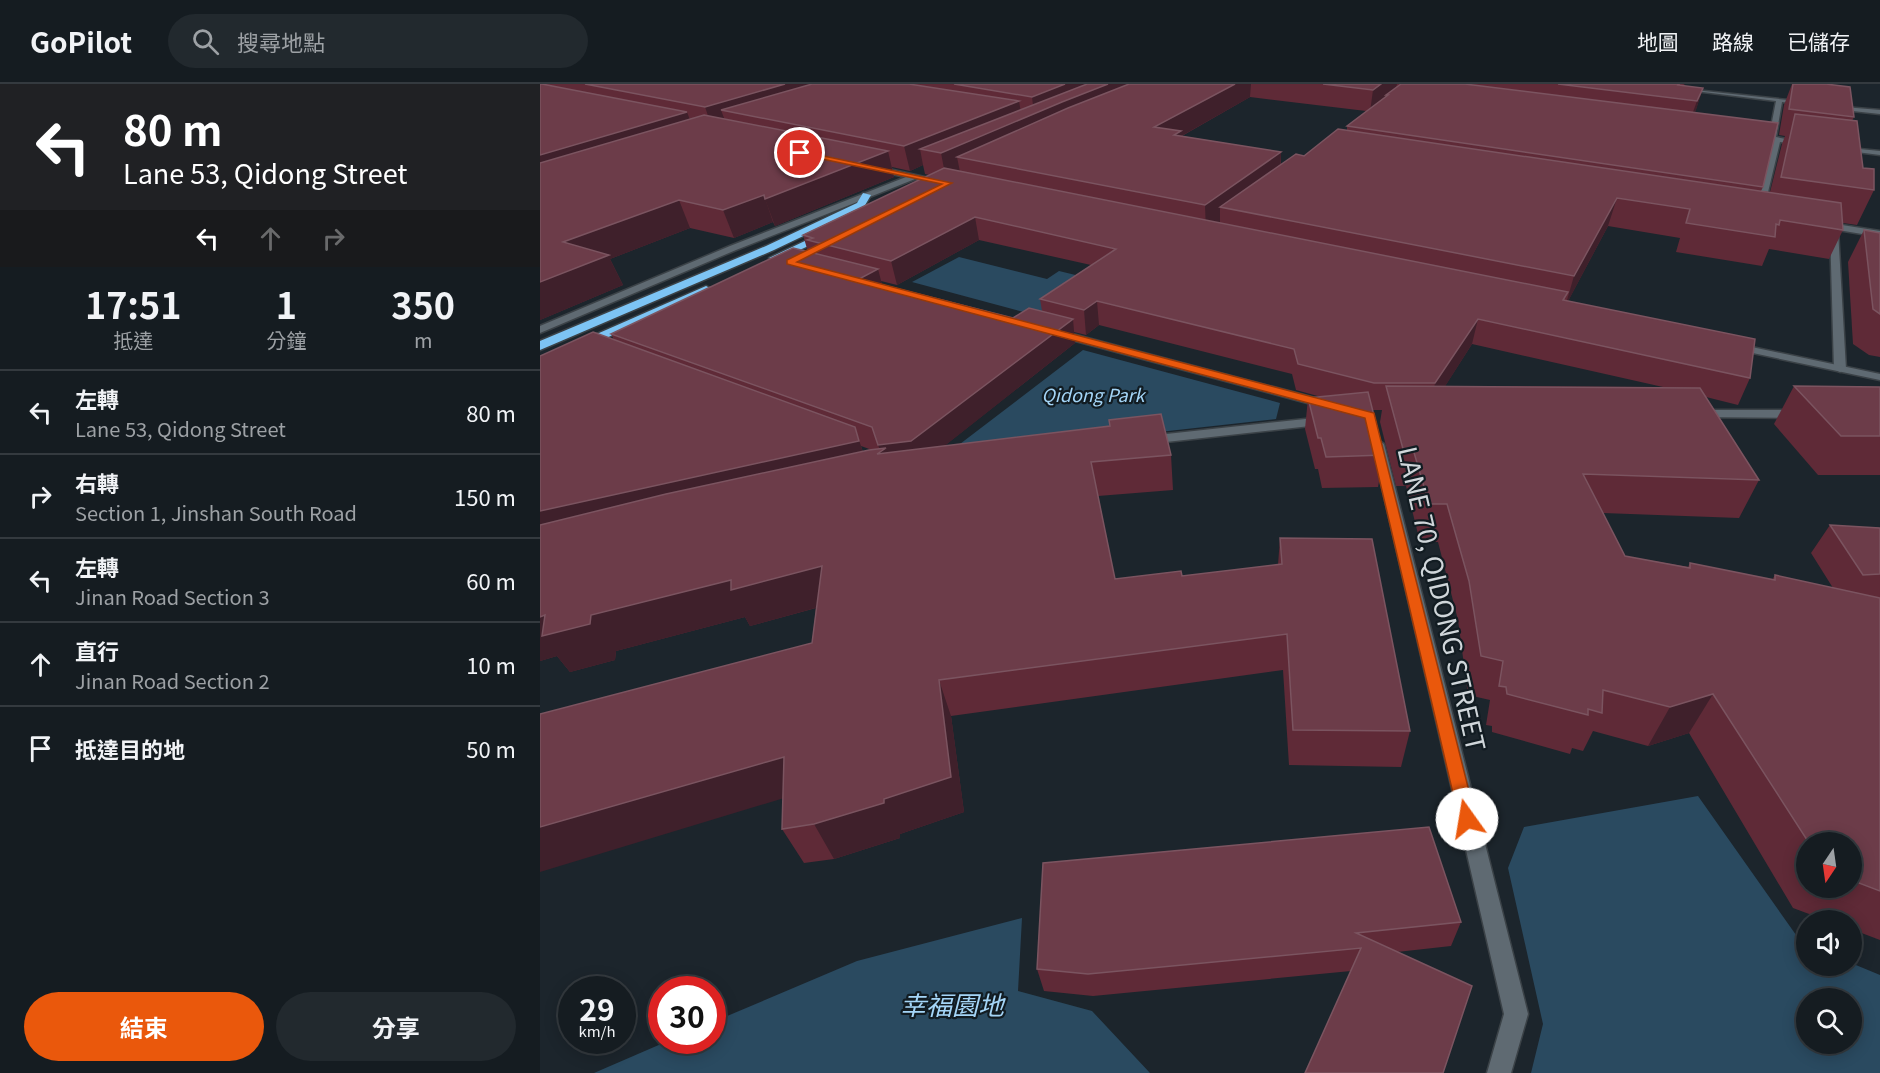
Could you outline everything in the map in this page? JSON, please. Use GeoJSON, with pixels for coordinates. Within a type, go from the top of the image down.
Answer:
{"type":"FeatureCollection","features":[{"type":"Feature","properties":{"kind":"highway"},"geometry":{"type":"LineString","coordinates":[[540,346],[770,248],[861,205],[866,195]]}},
{"type":"Feature","properties":{"kind":"highway"},"geometry":{"type":"LineString","coordinates":[[540,364],[838,229]]}},
{"type":"Feature","properties":{"kind":"street"},"geometry":{"type":"LineString","coordinates":[[1641,84],[1813,104]]}},
{"type":"Feature","properties":{"kind":"street"},"geometry":{"type":"LineString","coordinates":[[1758,217],[1774,139],[1779,100]]}},
{"type":"Feature","properties":{"kind":"street"},"geometry":{"type":"LineString","coordinates":[[1824,106],[1880,112]]}},
{"type":"Feature","properties":{"kind":"street"},"geometry":{"type":"LineString","coordinates":[[1748,136],[1811,144]]}},
{"type":"Feature","properties":{"kind":"street"},"geometry":{"type":"LineString","coordinates":[[1834,147],[1880,153]]}},
{"type":"Feature","properties":{"kind":"street"},"geometry":{"type":"LineString","coordinates":[[868,167],[949,186]]}},
{"type":"Feature","properties":{"kind":"street"},"geometry":{"type":"LineString","coordinates":[[540,330],[929,169]]}},
{"type":"Feature","properties":{"kind":"street"},"geometry":{"type":"LineString","coordinates":[[1747,215],[1769,218]]}},
{"type":"Feature","properties":{"kind":"street"},"geometry":{"type":"LineString","coordinates":[[1812,224],[1880,234]]}},
{"type":"Feature","properties":{"kind":"street"},"geometry":{"type":"LineString","coordinates":[[1834,226],[1840,369]]}},
{"type":"Feature","properties":{"kind":"street"},"geometry":{"type":"LineString","coordinates":[[779,267],[831,242]]}},
{"type":"Feature","properties":{"kind":"street"},"geometry":{"type":"LineString","coordinates":[[704,302],[714,297]]}},
{"type":"Feature","properties":{"kind":"street"},"geometry":{"type":"LineString","coordinates":[[1045,330],[1336,413],[1134,441]]}},
{"type":"Feature","properties":{"kind":"street"},"geometry":{"type":"LineString","coordinates":[[1728,345],[1880,377]]}},
{"type":"Feature","properties":{"kind":"street"},"geometry":{"type":"LineString","coordinates":[[1687,414],[1812,414]]}},
{"type":"Feature","properties":{"kind":"street","name":"LANE 70, QIDONG STREET"},"geometry":{"type":"LineString","coordinates":[[1373,427],[1516,1014],[1499,1073]]}},
{"type":"Feature","properties":{"kind":"green space"},"geometry":{"type":"Polygon","coordinates":[[[959,257],[1047,279],[1059,271],[1096,280],[1042,317],[912,282],[959,257]]]}},
{"type":"Feature","properties":{"kind":"green space","name":"Qidong Park"},"geometry":{"type":"Polygon","coordinates":[[[1083,350],[1280,403],[1276,419],[1069,442],[935,463],[1083,350]]]}},
{"type":"Feature","properties":{"kind":"green space"},"geometry":{"type":"Polygon","coordinates":[[[1698,796],[1796,935],[1796,976],[1862,976],[1862,968],[1880,975],[1880,1073],[1531,1073],[1543,1024],[1508,868],[1524,827],[1698,796]]]}},
{"type":"Feature","properties":{"kind":"green space","name":"幸福園地"},"geometry":{"type":"Polygon","coordinates":[[[1022,918],[1018,991],[1092,1011],[1150,1073],[594,1073],[648,1050],[648,1054],[726,1054],[726,1016],[857,961],[1022,918]]]}},
{"type":"Feature","properties":{"kind":"building"},"geometry":{"type":"Polygon","coordinates":[[[540,84],[542,84],[687,112],[540,155],[540,84]]]}},
{"type":"Feature","properties":{"kind":"building"},"geometry":{"type":"Polygon","coordinates":[[[585,84],[785,84],[705,107],[585,84]]]}},
{"type":"Feature","properties":{"kind":"building"},"geometry":{"type":"Polygon","coordinates":[[[812,84],[909,84],[1019,101],[904,146],[721,110],[812,84]]]}},
{"type":"Feature","properties":{"kind":"building"},"geometry":{"type":"Polygon","coordinates":[[[954,84],[1065,84],[1032,97],[954,84]]]}},
{"type":"Feature","properties":{"kind":"building"},"geometry":{"type":"Polygon","coordinates":[[[1087,84],[1108,84],[941,153],[920,149],[1087,84]]]}},
{"type":"Feature","properties":{"kind":"building"},"geometry":{"type":"Polygon","coordinates":[[[1129,84],[1235,84],[1154,127],[1181,131],[1174,135],[1281,152],[1205,205],[957,157],[1068,108],[1129,84]]]}},
{"type":"Feature","properties":{"kind":"building"},"geometry":{"type":"Polygon","coordinates":[[[1323,84],[1381,84],[1373,90],[1323,84]]]}},
{"type":"Feature","properties":{"kind":"building"},"geometry":{"type":"Polygon","coordinates":[[[1401,84],[1465,84],[1778,123],[1763,187],[1347,126],[1401,84]]]}},
{"type":"Feature","properties":{"kind":"building"},"geometry":{"type":"Polygon","coordinates":[[[1558,84],[1679,84],[1703,88],[1697,101],[1558,84]]]}},
{"type":"Feature","properties":{"kind":"building"},"geometry":{"type":"Polygon","coordinates":[[[1793,84],[1850,87],[1854,117],[1789,109],[1793,84]]]}},
{"type":"Feature","properties":{"kind":"building"},"geometry":{"type":"Polygon","coordinates":[[[1795,114],[1857,121],[1863,168],[1874,169],[1874,190],[1781,177],[1795,114]]]}},
{"type":"Feature","properties":{"kind":"building"},"geometry":{"type":"Polygon","coordinates":[[[704,115],[888,151],[765,199],[764,195],[723,210],[679,200],[563,242],[609,255],[540,282],[540,163],[704,115]]]}},
{"type":"Feature","properties":{"kind":"building"},"geometry":{"type":"Polygon","coordinates":[[[1338,129],[1841,203],[1843,230],[1780,220],[1779,225],[1776,224],[1775,237],[1686,223],[1690,209],[1617,198],[1574,276],[1220,207],[1296,154],[1304,156],[1338,129]]]}},
{"type":"Feature","properties":{"kind":"building"},"geometry":{"type":"Polygon","coordinates":[[[944,168],[1568,292],[1563,300],[1755,339],[1750,378],[1478,319],[1435,383],[1374,383],[1298,364],[1294,349],[1097,301],[1084,310],[1040,299],[1116,249],[975,217],[891,261],[807,240],[813,238],[803,235],[944,168]]]}},
{"type":"Feature","properties":{"kind":"building"},"geometry":{"type":"Polygon","coordinates":[[[1864,230],[1880,233],[1880,314],[1873,309],[1864,230]]]}},
{"type":"Feature","properties":{"kind":"building"},"geometry":{"type":"Polygon","coordinates":[[[793,248],[878,269],[859,279],[1013,318],[1029,308],[1073,319],[911,441],[878,445],[872,427],[611,334],[793,248]]]}},
{"type":"Feature","properties":{"kind":"building"},"geometry":{"type":"Polygon","coordinates":[[[593,332],[855,427],[859,441],[540,511],[540,356],[593,332]]]}},
{"type":"Feature","properties":{"kind":"building"},"geometry":{"type":"Polygon","coordinates":[[[1386,386],[1700,388],[1759,480],[1583,474],[1625,556],[1690,568],[1690,563],[1775,580],[1775,575],[1880,598],[1880,891],[1862,884],[1862,832],[1802,832],[1713,694],[1670,707],[1603,690],[1602,713],[1588,709],[1588,715],[1507,694],[1506,687],[1499,686],[1503,661],[1481,656],[1469,581],[1447,504],[1429,504],[1413,449],[1403,449],[1386,386]]]}},
{"type":"Feature","properties":{"kind":"building"},"geometry":{"type":"Polygon","coordinates":[[[1794,386],[1880,387],[1880,436],[1841,436],[1794,386]]]}},
{"type":"Feature","properties":{"kind":"building"},"geometry":{"type":"Polygon","coordinates":[[[1368,392],[1384,455],[1326,457],[1321,438],[1318,438],[1308,398],[1368,392]]]}},
{"type":"Feature","properties":{"kind":"building"},"geometry":{"type":"Polygon","coordinates":[[[1161,414],[1171,455],[1091,462],[1115,579],[1181,571],[1182,576],[1282,564],[1280,538],[1372,539],[1410,731],[1293,730],[1287,634],[939,680],[951,777],[884,799],[884,803],[814,824],[782,829],[784,757],[540,827],[540,714],[812,643],[822,566],[731,590],[731,580],[591,615],[590,624],[542,636],[545,615],[540,617],[540,525],[666,494],[869,450],[886,448],[877,454],[1110,426],[1109,420],[1161,414]]]}},
{"type":"Feature","properties":{"kind":"building"},"geometry":{"type":"Polygon","coordinates":[[[1830,525],[1880,528],[1880,574],[1863,575],[1830,525]]]}},
{"type":"Feature","properties":{"kind":"building"},"geometry":{"type":"Polygon","coordinates":[[[1429,827],[1461,922],[1356,933],[1472,986],[1443,1073],[1305,1073],[1361,948],[1088,974],[1037,969],[1043,863],[1429,827]]]}},
{"type":"Feature","properties":{"kind":"route"},"geometry":{"type":"LineString","coordinates":[[800,153],[948,183],[790,262],[1370,416],[1467,819]]}}]}
